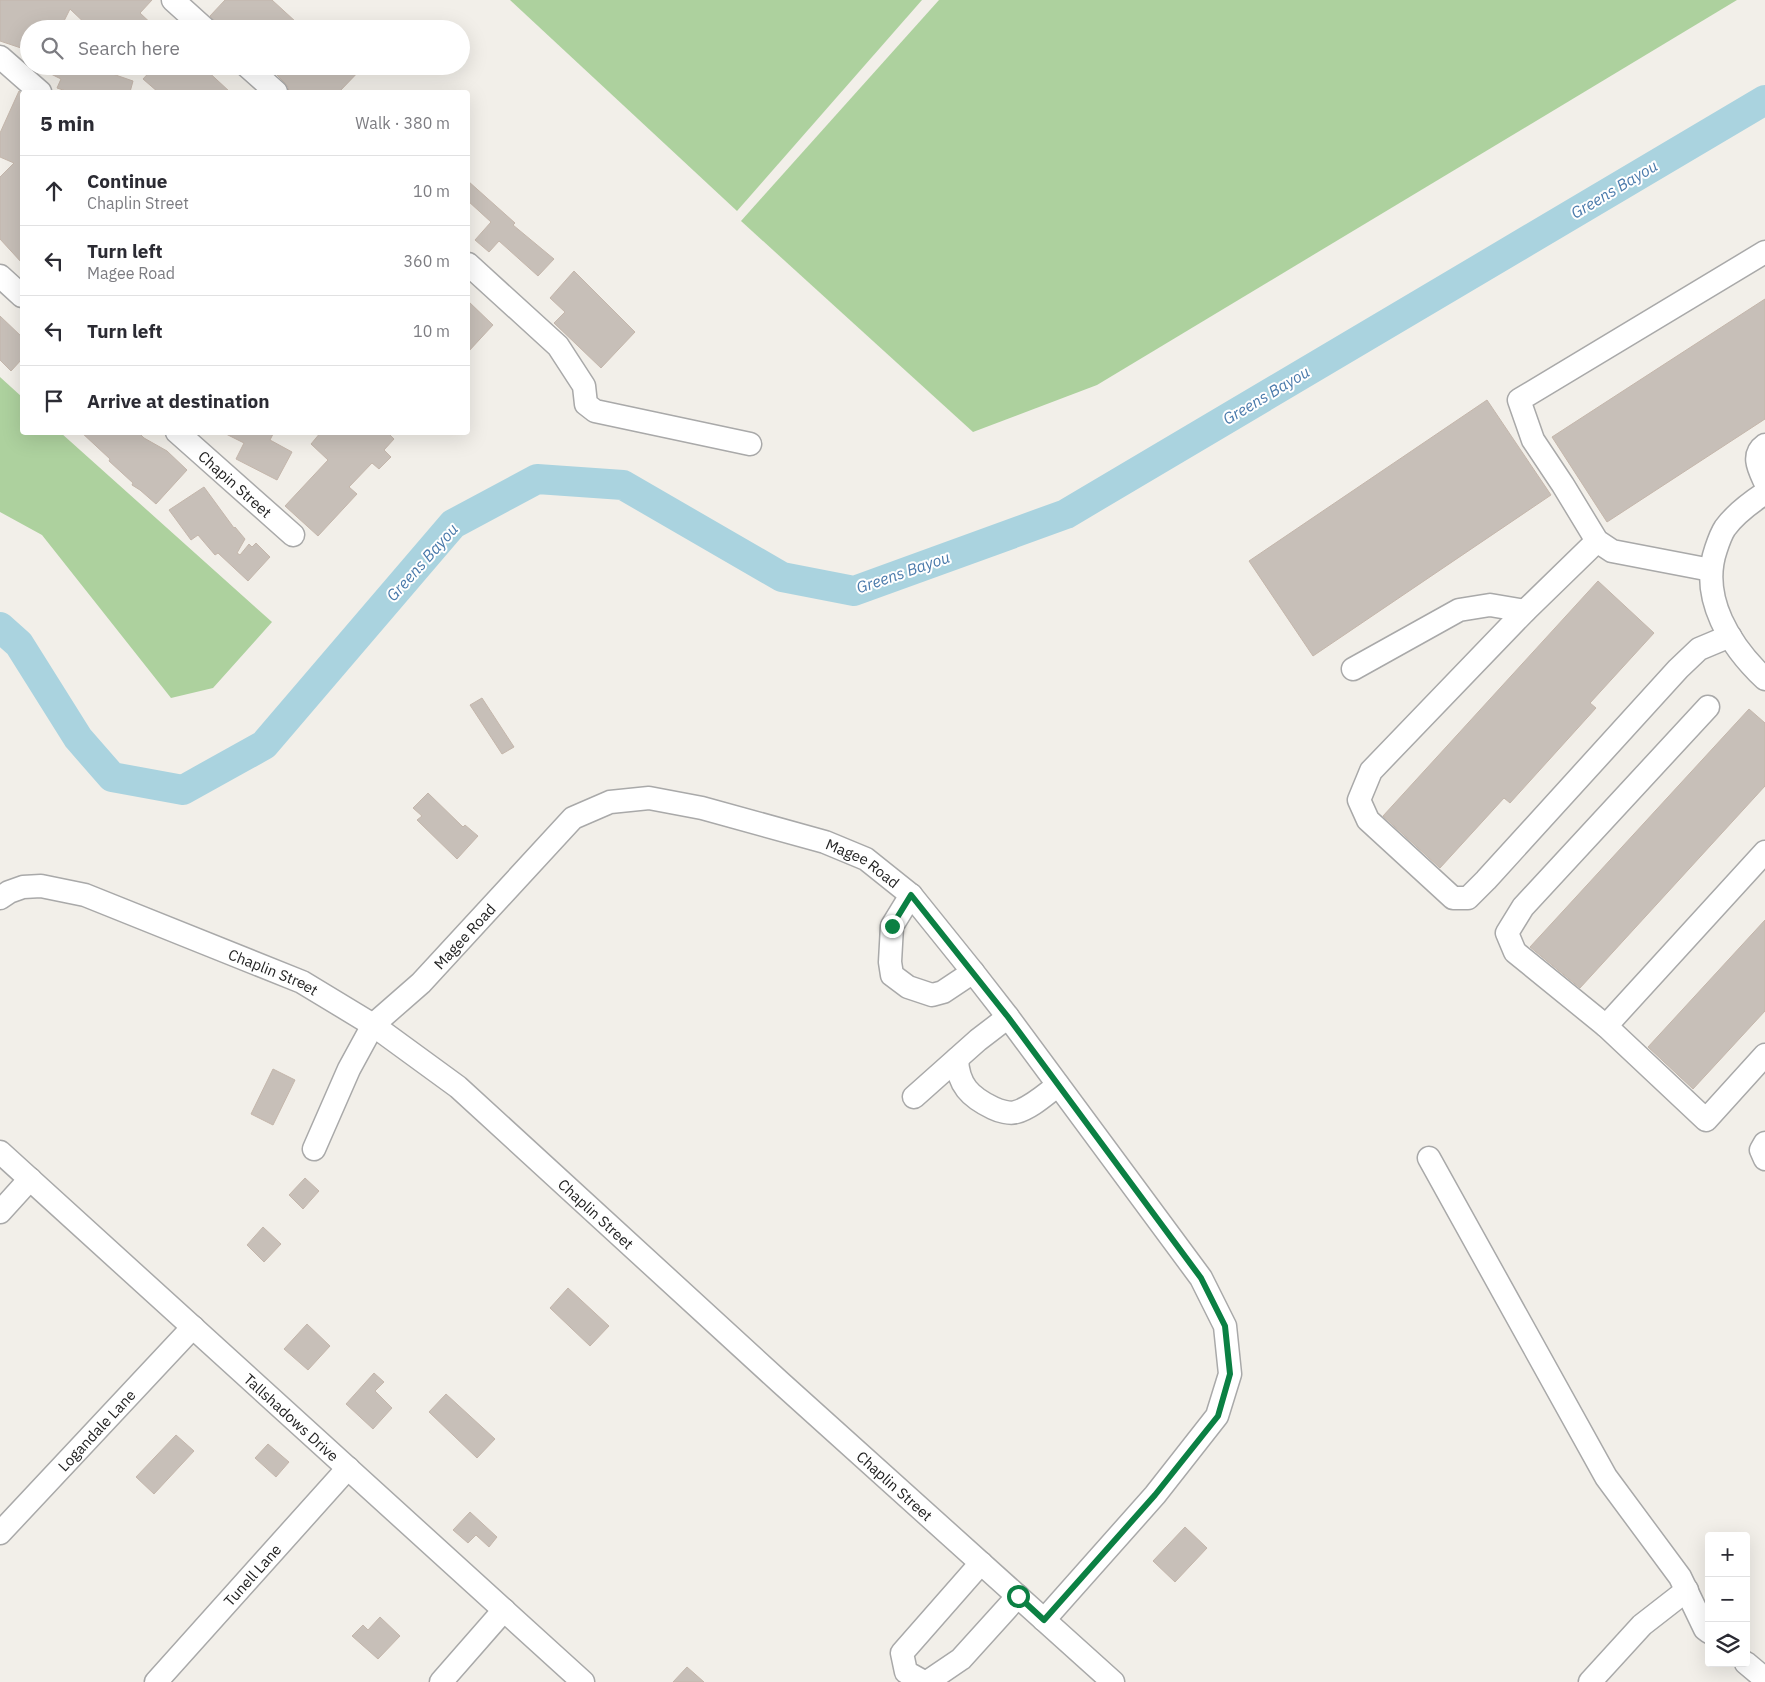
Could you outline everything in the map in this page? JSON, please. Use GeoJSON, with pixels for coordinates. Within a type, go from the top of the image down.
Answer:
{"type":"FeatureCollection","features":[{"type":"Feature","properties":{"kind":"street"},"geometry":{"type":"LineString","coordinates":[[174,0],[196,20]]}},
{"type":"Feature","properties":{"kind":"street"},"geometry":{"type":"LineString","coordinates":[[0,57],[20,74]]}},
{"type":"Feature","properties":{"kind":"street"},"geometry":{"type":"LineString","coordinates":[[21,75],[38,90]]}},
{"type":"Feature","properties":{"kind":"street"},"geometry":{"type":"LineString","coordinates":[[257,75],[274,90]]}},
{"type":"Feature","properties":{"kind":"street"},"geometry":{"type":"LineString","coordinates":[[1711,570],[1612,551],[1597,541],[1533,440],[1519,400],[1765,252]]}},
{"type":"Feature","properties":{"kind":"street"},"geometry":{"type":"LineString","coordinates":[[470,266],[558,346],[584,386],[586,404],[594,412],[750,444]]}},
{"type":"Feature","properties":{"kind":"street"},"geometry":{"type":"LineString","coordinates":[[0,276],[20,294]]}},
{"type":"Feature","properties":{"kind":"street","name":"Chapin Street"},"geometry":{"type":"LineString","coordinates":[[180,435],[293,535]]}},
{"type":"Feature","properties":{"kind":"street"},"geometry":{"type":"LineString","coordinates":[[1765,445],[1762,446],[1757,456],[1757,466],[1765,482]]}},
{"type":"Feature","properties":{"kind":"street"},"geometry":{"type":"LineString","coordinates":[[1762,675],[1730,636],[1720,620],[1713,596],[1711,570],[1713,557],[1724,529],[1747,505],[1765,493]]}},
{"type":"Feature","properties":{"kind":"street"},"geometry":{"type":"LineString","coordinates":[[1597,541],[1525,611],[1372,771],[1358,800],[1368,820],[1453,898],[1468,898],[1486,880],[1699,649],[1730,636]]}},
{"type":"Feature","properties":{"kind":"street"},"geometry":{"type":"LineString","coordinates":[[1353,669],[1459,610],[1490,605],[1525,611]]}},
{"type":"Feature","properties":{"kind":"street"},"geometry":{"type":"LineString","coordinates":[[1708,707],[1523,907],[1506,933],[1515,952],[1606,1026],[1706,1120],[1765,1055]]}},
{"type":"Feature","properties":{"kind":"street","name":"Magee Road"},"geometry":{"type":"LineString","coordinates":[[373,1025],[421,983],[573,818],[610,802],[649,798],[702,808],[825,842],[866,860],[911,895],[1008,1017],[1201,1278],[1225,1326],[1230,1374],[1218,1416],[1155,1495],[1044,1620]]}},
{"type":"Feature","properties":{"kind":"street"},"geometry":{"type":"LineString","coordinates":[[1606,1026],[1765,852]]}},
{"type":"Feature","properties":{"kind":"street","name":"Chaplin Street"},"geometry":{"type":"LineString","coordinates":[[0,898],[9,892],[24,887],[41,886],[86,895],[302,982],[373,1025],[458,1087],[1113,1682]]}},
{"type":"Feature","properties":{"kind":"street"},"geometry":{"type":"LineString","coordinates":[[911,895],[892,926],[890,962],[892,975],[908,987],[932,995],[942,992],[973,972]]}},
{"type":"Feature","properties":{"kind":"street"},"geometry":{"type":"LineString","coordinates":[[914,1097],[1008,1017]]}},
{"type":"Feature","properties":{"kind":"street"},"geometry":{"type":"LineString","coordinates":[[314,1149],[349,1069],[373,1025]]}},
{"type":"Feature","properties":{"kind":"street"},"geometry":{"type":"LineString","coordinates":[[957,1059],[958,1076],[969,1092],[980,1102],[998,1110],[1015,1113],[1058,1085]]}},
{"type":"Feature","properties":{"kind":"street"},"geometry":{"type":"LineString","coordinates":[[1765,1143],[1761,1150],[1765,1159]]}},
{"type":"Feature","properties":{"kind":"street","name":"Tallshadows Drive"},"geometry":{"type":"LineString","coordinates":[[0,1152],[583,1682]]}},
{"type":"Feature","properties":{"kind":"street"},"geometry":{"type":"LineString","coordinates":[[1429,1158],[1606,1477],[1680,1576],[1705,1629]]}},
{"type":"Feature","properties":{"kind":"street"},"geometry":{"type":"LineString","coordinates":[[0,1212],[30,1179]]}},
{"type":"Feature","properties":{"kind":"street","name":"Logandale Lane"},"geometry":{"type":"LineString","coordinates":[[0,1533],[193,1327]]}},
{"type":"Feature","properties":{"kind":"street","name":"Tunell Lane"},"geometry":{"type":"LineString","coordinates":[[156,1682],[348,1468]]}},
{"type":"Feature","properties":{"kind":"street"},"geometry":{"type":"LineString","coordinates":[[982,1563],[902,1653],[906,1672],[926,1682],[961,1659],[1018,1596]]}},
{"type":"Feature","properties":{"kind":"street"},"geometry":{"type":"LineString","coordinates":[[1590,1682],[1642,1625],[1687,1590]]}},
{"type":"Feature","properties":{"kind":"street"},"geometry":{"type":"LineString","coordinates":[[441,1682],[504,1610]]}},
{"type":"Feature","properties":{"kind":"street"},"geometry":{"type":"LineString","coordinates":[[1750,1666],[1765,1679]]}},
{"type":"Feature","properties":{"kind":"green space"},"geometry":{"type":"Polygon","coordinates":[[[510,0],[922,0],[737,211],[510,0]]]}},
{"type":"Feature","properties":{"kind":"green space"},"geometry":{"type":"Polygon","coordinates":[[[939,0],[1737,0],[1097,385],[973,432],[741,221],[939,0]]]}},
{"type":"Feature","properties":{"kind":"green space"},"geometry":{"type":"Polygon","coordinates":[[[0,377],[20,395],[20,435],[63,435],[272,622],[213,688],[171,698],[42,535],[0,512],[0,377]]]}},
{"type":"Feature","properties":{"kind":"building"},"geometry":{"type":"Polygon","coordinates":[[[0,0],[152,0],[140,13],[147,20],[82,20],[70,9],[64,20],[20,20],[20,48],[0,41],[0,0]]]}},
{"type":"Feature","properties":{"kind":"building"},"geometry":{"type":"Polygon","coordinates":[[[225,0],[272,0],[294,20],[213,20],[210,16],[225,0]]]}},
{"type":"Feature","properties":{"kind":"building"},"geometry":{"type":"Polygon","coordinates":[[[53,75],[116,75],[133,81],[131,90],[63,90],[57,88],[61,79],[53,75]]]}},
{"type":"Feature","properties":{"kind":"building"},"geometry":{"type":"Polygon","coordinates":[[[147,75],[212,75],[228,90],[156,90],[143,79],[147,75]]]}},
{"type":"Feature","properties":{"kind":"building"},"geometry":{"type":"Polygon","coordinates":[[[277,75],[355,75],[341,90],[289,90],[277,75]]]}},
{"type":"Feature","properties":{"kind":"building"},"geometry":{"type":"Polygon","coordinates":[[[19,91],[20,261],[0,239],[0,177],[14,163],[0,157],[0,133],[19,91]]]}},
{"type":"Feature","properties":{"kind":"building"},"geometry":{"type":"Polygon","coordinates":[[[470,183],[515,223],[513,225],[554,259],[538,276],[499,241],[489,252],[475,240],[491,222],[470,203],[470,183]]]}},
{"type":"Feature","properties":{"kind":"building"},"geometry":{"type":"Polygon","coordinates":[[[574,271],[635,332],[601,368],[554,323],[565,312],[550,298],[574,271]]]}},
{"type":"Feature","properties":{"kind":"building"},"geometry":{"type":"Polygon","coordinates":[[[1765,299],[1765,419],[1607,522],[1552,437],[1765,299]]]}},
{"type":"Feature","properties":{"kind":"building"},"geometry":{"type":"Polygon","coordinates":[[[470,303],[493,325],[470,350],[470,303]]]}},
{"type":"Feature","properties":{"kind":"building"},"geometry":{"type":"Polygon","coordinates":[[[0,316],[20,335],[20,361],[11,371],[0,360],[0,316]]]}},
{"type":"Feature","properties":{"kind":"building"},"geometry":{"type":"Polygon","coordinates":[[[1487,400],[1551,495],[1313,656],[1249,561],[1487,400]]]}},
{"type":"Feature","properties":{"kind":"building"},"geometry":{"type":"Polygon","coordinates":[[[84,435],[141,435],[167,451],[187,470],[156,504],[132,485],[133,483],[109,461],[110,459],[84,435]]]}},
{"type":"Feature","properties":{"kind":"building"},"geometry":{"type":"Polygon","coordinates":[[[228,435],[272,435],[270,440],[292,452],[277,480],[236,459],[244,443],[228,435]]]}},
{"type":"Feature","properties":{"kind":"building"},"geometry":{"type":"Polygon","coordinates":[[[318,435],[390,435],[394,439],[384,450],[391,457],[379,469],[372,463],[349,487],[357,494],[318,536],[285,506],[328,460],[311,444],[318,435]]]}},
{"type":"Feature","properties":{"kind":"building"},"geometry":{"type":"Polygon","coordinates":[[[204,487],[234,528],[245,539],[237,553],[240,555],[249,544],[252,547],[256,543],[270,557],[248,581],[218,553],[215,555],[198,535],[191,540],[169,510],[204,487]]]}},
{"type":"Feature","properties":{"kind":"building"},"geometry":{"type":"Polygon","coordinates":[[[1598,581],[1654,633],[1590,703],[1596,708],[1510,803],[1504,798],[1440,868],[1383,816],[1598,581]]]}},
{"type":"Feature","properties":{"kind":"building"},"geometry":{"type":"Polygon","coordinates":[[[482,698],[514,747],[502,754],[470,705],[482,698]]]}},
{"type":"Feature","properties":{"kind":"building"},"geometry":{"type":"Polygon","coordinates":[[[1749,709],[1765,723],[1765,786],[1580,988],[1530,947],[1749,709]]]}},
{"type":"Feature","properties":{"kind":"building"},"geometry":{"type":"Polygon","coordinates":[[[428,793],[463,827],[465,825],[478,836],[457,859],[417,820],[422,816],[413,808],[428,793]]]}},
{"type":"Feature","properties":{"kind":"building"},"geometry":{"type":"Polygon","coordinates":[[[1765,920],[1765,1011],[1693,1089],[1648,1047],[1765,920]]]}},
{"type":"Feature","properties":{"kind":"building"},"geometry":{"type":"Polygon","coordinates":[[[273,1069],[295,1080],[273,1125],[251,1114],[273,1069]]]}},
{"type":"Feature","properties":{"kind":"building"},"geometry":{"type":"Polygon","coordinates":[[[305,1178],[319,1191],[303,1209],[289,1195],[305,1178]]]}},
{"type":"Feature","properties":{"kind":"building"},"geometry":{"type":"Polygon","coordinates":[[[263,1227],[281,1244],[264,1262],[247,1245],[263,1227]]]}},
{"type":"Feature","properties":{"kind":"building"},"geometry":{"type":"Polygon","coordinates":[[[568,1288],[609,1326],[590,1346],[550,1308],[568,1288]]]}},
{"type":"Feature","properties":{"kind":"building"},"geometry":{"type":"Polygon","coordinates":[[[307,1324],[330,1346],[308,1370],[284,1349],[307,1324]]]}},
{"type":"Feature","properties":{"kind":"building"},"geometry":{"type":"Polygon","coordinates":[[[374,1373],[384,1382],[375,1391],[392,1408],[373,1429],[346,1404],[374,1373]]]}},
{"type":"Feature","properties":{"kind":"building"},"geometry":{"type":"Polygon","coordinates":[[[446,1394],[495,1439],[477,1458],[429,1412],[446,1394]]]}},
{"type":"Feature","properties":{"kind":"building"},"geometry":{"type":"Polygon","coordinates":[[[176,1435],[194,1451],[154,1494],[136,1477],[176,1435]]]}},
{"type":"Feature","properties":{"kind":"building"},"geometry":{"type":"Polygon","coordinates":[[[268,1444],[289,1462],[276,1477],[255,1458],[268,1444]]]}},
{"type":"Feature","properties":{"kind":"building"},"geometry":{"type":"Polygon","coordinates":[[[470,1512],[497,1537],[489,1547],[476,1535],[468,1543],[453,1530],[470,1512]]]}},
{"type":"Feature","properties":{"kind":"building"},"geometry":{"type":"Polygon","coordinates":[[[1185,1527],[1207,1548],[1175,1582],[1153,1561],[1185,1527]]]}},
{"type":"Feature","properties":{"kind":"building"},"geometry":{"type":"Polygon","coordinates":[[[380,1617],[400,1636],[378,1659],[352,1636],[363,1625],[368,1630],[380,1617]]]}},
{"type":"Feature","properties":{"kind":"building"},"geometry":{"type":"Polygon","coordinates":[[[687,1667],[704,1682],[673,1682],[687,1667]]]}},
{"type":"Feature","properties":{"kind":"waterway","name":"Greens Bayou"},"geometry":{"type":"LineString","coordinates":[[0,627],[19,644],[78,738],[112,777],[183,790],[264,745],[453,524],[537,479],[623,485],[782,577],[854,591],[1066,514],[1765,100]]}},
{"type":"Feature","properties":{"kind":"route"},"geometry":{"type":"LineString","coordinates":[[892,926],[911,895],[1008,1017],[1201,1278],[1225,1326],[1230,1374],[1218,1416],[1155,1495],[1044,1620],[1018,1596]]}}]}
